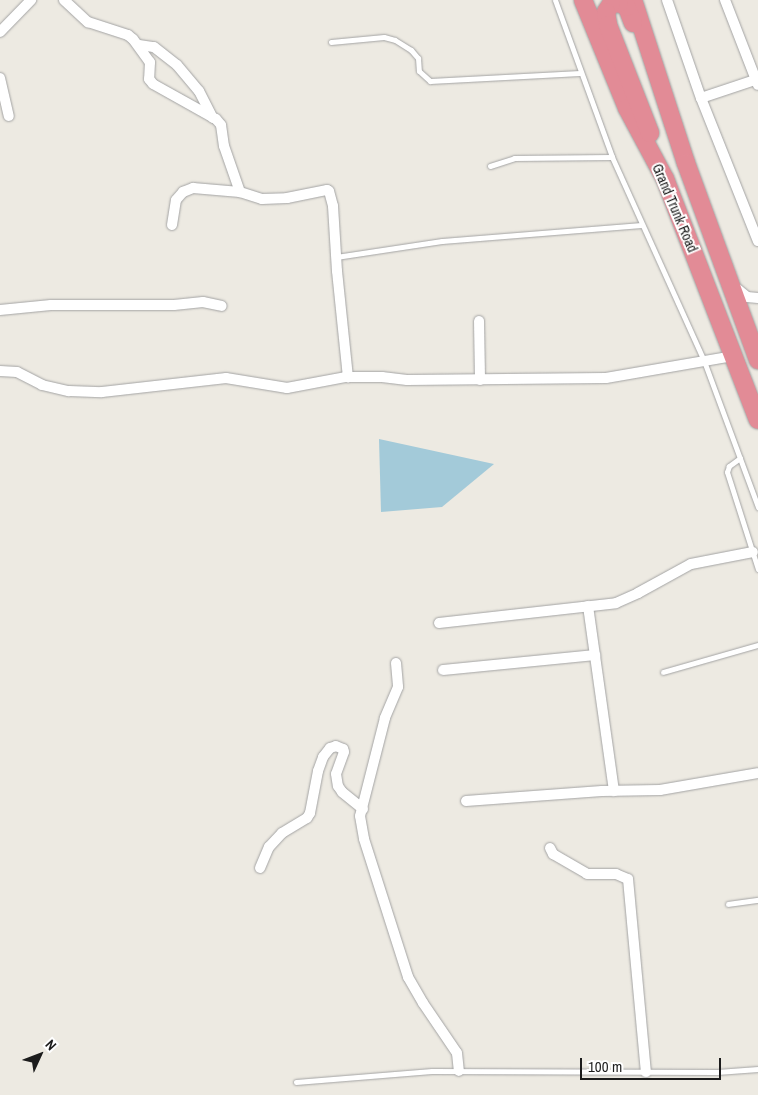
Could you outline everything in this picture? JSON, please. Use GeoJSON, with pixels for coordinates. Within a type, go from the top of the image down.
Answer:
{"type":"FeatureCollection","features":[{"type":"Feature","properties":{"kind":"highway","name":"Grand Trunk Road"},"geometry":{"type":"LineString","coordinates":[[583,0],[627,108],[665,178],[758,420]]}},
{"type":"Feature","properties":{"kind":"highway","name":"Grand Trunk Road"},"geometry":{"type":"LineString","coordinates":[[633,0],[686,163],[757,353]]}},
{"type":"Feature","properties":{"kind":"highway"},"geometry":{"type":"LineString","coordinates":[[665,178],[640,102],[608,25],[606,12],[612,4],[619,3],[627,7],[666,119],[686,163]]}},
{"type":"Feature","properties":{"kind":"street"},"geometry":{"type":"LineString","coordinates":[[0,32],[31,0]]}},
{"type":"Feature","properties":{"kind":"street"},"geometry":{"type":"LineString","coordinates":[[64,0],[88,22],[128,35],[139,45],[150,62],[149,79],[153,84],[213,118],[221,125],[224,146],[240,192]]}},
{"type":"Feature","properties":{"kind":"street"},"geometry":{"type":"LineString","coordinates":[[667,0],[701,98],[758,241]]}},
{"type":"Feature","properties":{"kind":"street"},"geometry":{"type":"LineString","coordinates":[[701,98],[757,81],[725,0]]}},
{"type":"Feature","properties":{"kind":"street"},"geometry":{"type":"LineString","coordinates":[[139,45],[154,47],[177,64],[191,80],[213,118]]}},
{"type":"Feature","properties":{"kind":"street"},"geometry":{"type":"LineString","coordinates":[[0,78],[8,116]]}},
{"type":"Feature","properties":{"kind":"street"},"geometry":{"type":"LineString","coordinates":[[172,225],[176,200],[183,192],[193,188],[240,192],[255,198],[287,198],[329,191],[333,206],[348,377]]}},
{"type":"Feature","properties":{"kind":"street"},"geometry":{"type":"LineString","coordinates":[[729,282],[747,297],[758,298]]}},
{"type":"Feature","properties":{"kind":"street"},"geometry":{"type":"LineString","coordinates":[[0,310],[51,305],[174,305],[203,302],[222,306]]}},
{"type":"Feature","properties":{"kind":"street"},"geometry":{"type":"LineString","coordinates":[[479,322],[480,380]]}},
{"type":"Feature","properties":{"kind":"street"},"geometry":{"type":"LineString","coordinates":[[0,371],[17,372],[42,385],[69,391],[94,392],[226,378],[287,388],[348,377],[480,380],[606,378],[734,356]]}},
{"type":"Feature","properties":{"kind":"street"},"geometry":{"type":"LineString","coordinates":[[439,623],[616,603],[691,564],[753,552]]}},
{"type":"Feature","properties":{"kind":"street"},"geometry":{"type":"LineString","coordinates":[[588,606],[614,791]]}},
{"type":"Feature","properties":{"kind":"street"},"geometry":{"type":"LineString","coordinates":[[443,670],[595,655]]}},
{"type":"Feature","properties":{"kind":"street"},"geometry":{"type":"LineString","coordinates":[[396,663],[398,687],[385,718],[360,816],[364,838],[408,977],[457,1053],[458,1071]]}},
{"type":"Feature","properties":{"kind":"street"},"geometry":{"type":"LineString","coordinates":[[260,868],[269,847],[275,840],[310,813],[318,771],[323,757],[330,748],[336,746],[342,748],[344,752],[336,774],[338,786],[342,792],[363,809]]}},
{"type":"Feature","properties":{"kind":"street"},"geometry":{"type":"LineString","coordinates":[[466,801],[614,791],[660,790],[758,774]]}},
{"type":"Feature","properties":{"kind":"street"},"geometry":{"type":"LineString","coordinates":[[550,848],[553,854],[587,874],[616,874],[628,879],[646,1072]]}},
{"type":"Feature","properties":{"kind":"lane"},"geometry":{"type":"LineString","coordinates":[[555,0],[612,157],[704,362],[758,507]]}},
{"type":"Feature","properties":{"kind":"lane"},"geometry":{"type":"LineString","coordinates":[[330,42],[384,37],[394,40],[411,50],[418,58],[418,71],[430,81],[580,73]]}},
{"type":"Feature","properties":{"kind":"lane"},"geometry":{"type":"LineString","coordinates":[[490,166],[514,158],[612,157]]}},
{"type":"Feature","properties":{"kind":"lane"},"geometry":{"type":"LineString","coordinates":[[336,257],[442,241],[641,225]]}},
{"type":"Feature","properties":{"kind":"lane"},"geometry":{"type":"LineString","coordinates":[[740,458],[729,466],[727,472],[758,569]]}},
{"type":"Feature","properties":{"kind":"lane"},"geometry":{"type":"LineString","coordinates":[[664,672],[758,645]]}},
{"type":"Feature","properties":{"kind":"lane"},"geometry":{"type":"LineString","coordinates":[[728,904],[758,900]]}},
{"type":"Feature","properties":{"kind":"lane"},"geometry":{"type":"LineString","coordinates":[[296,1082],[432,1071],[717,1072],[758,1069]]}},
{"type":"Feature","properties":{"kind":"water"},"geometry":{"type":"Polygon","coordinates":[[[379,439],[494,464],[442,507],[381,512],[379,439]]]}}]}
